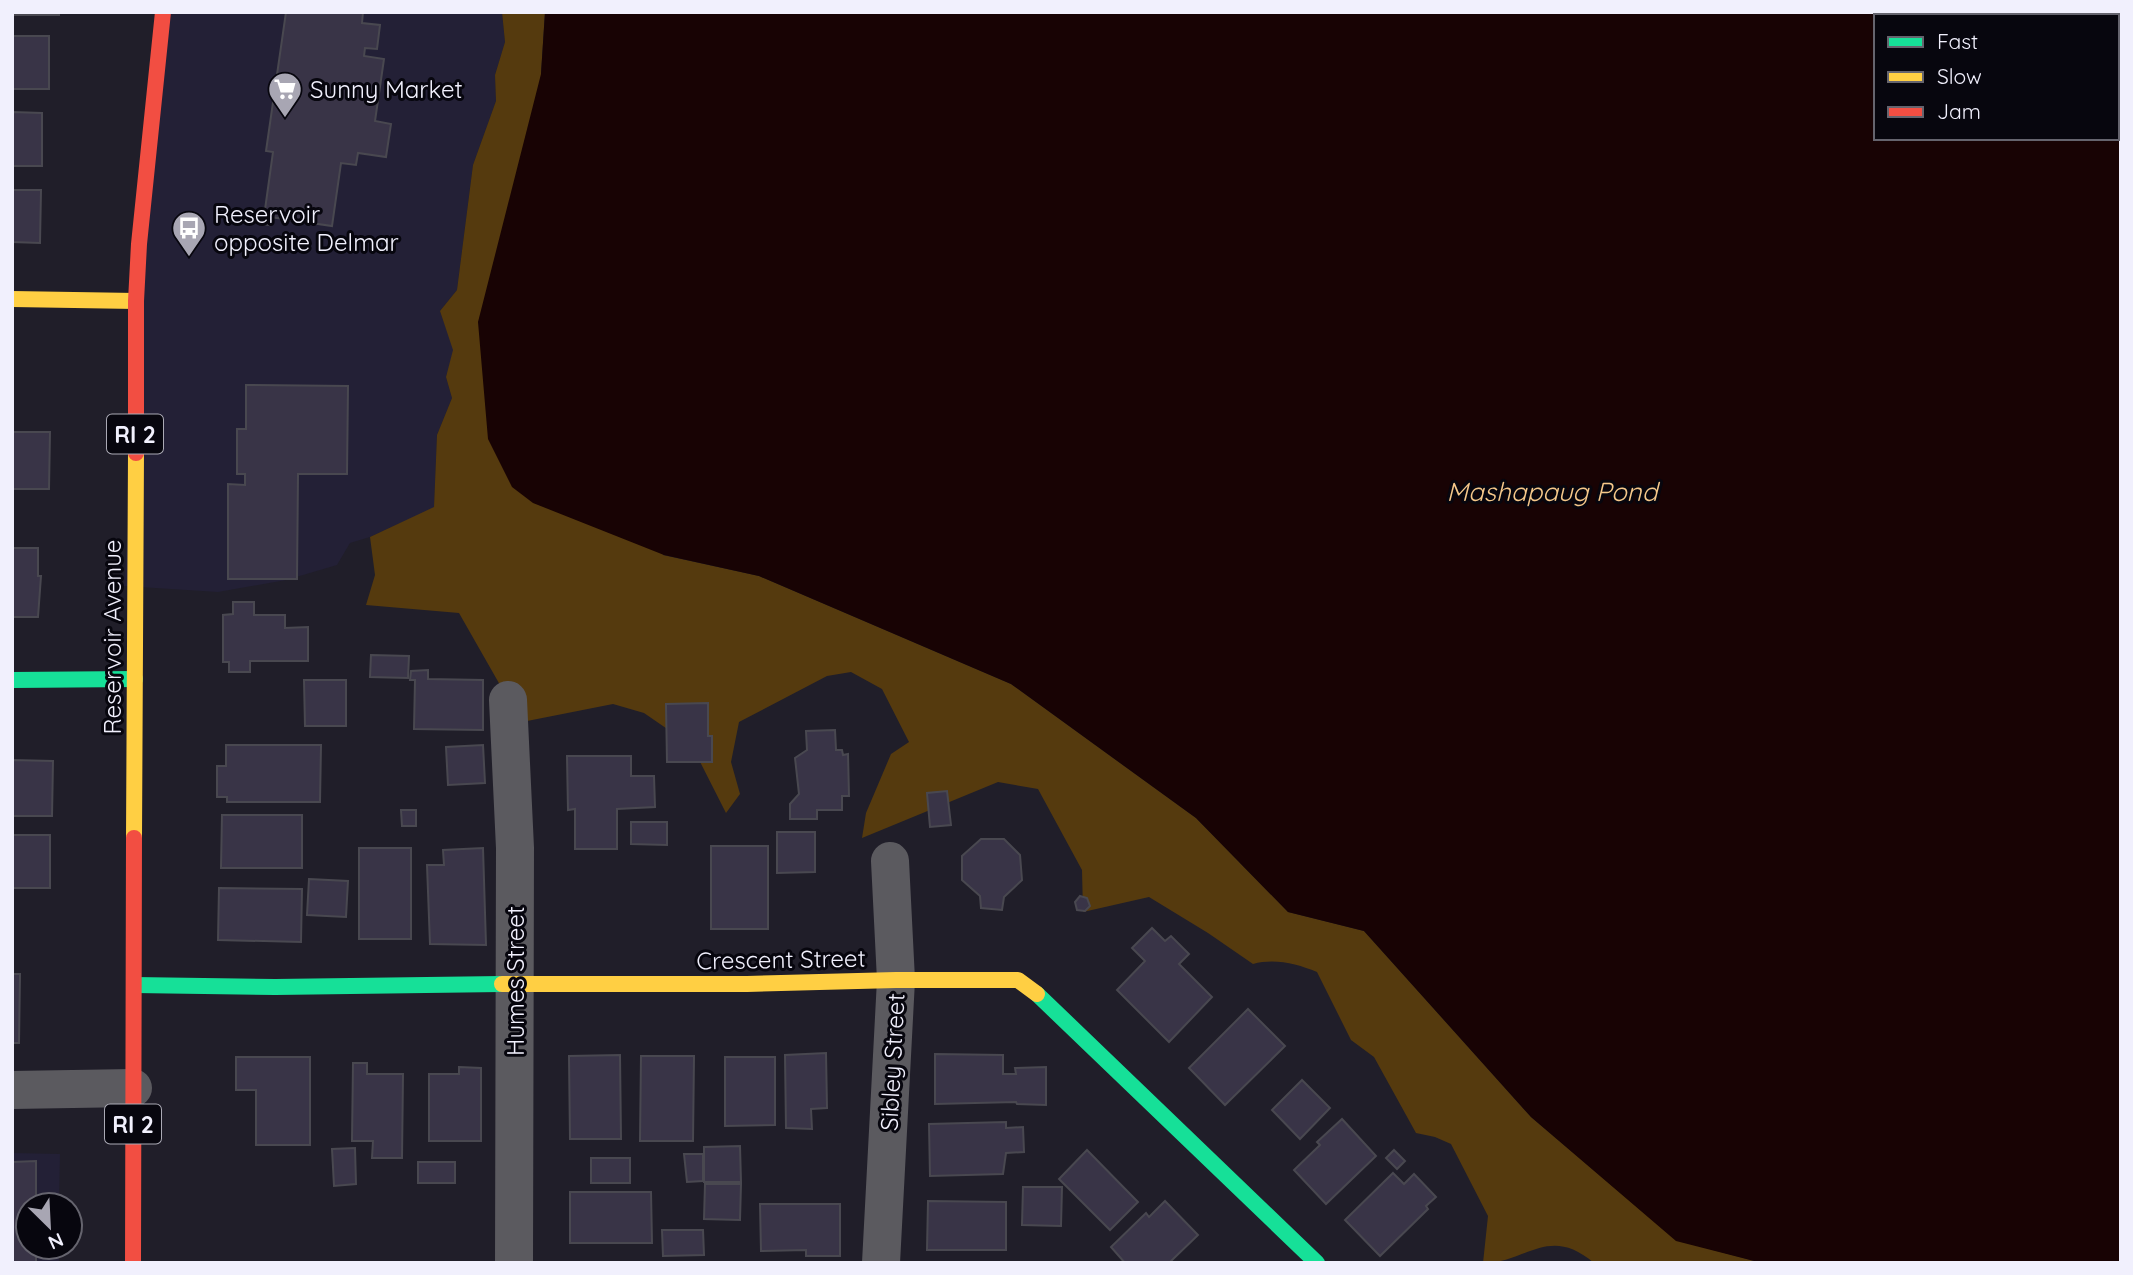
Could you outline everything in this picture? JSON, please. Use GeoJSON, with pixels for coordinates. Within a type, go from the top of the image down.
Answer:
{"type":"FeatureCollection","features":[{"type":"Feature","properties":{"kind":"street","name":"Reservoir Avenue"},"geometry":{"type":"LineString","coordinates":[[132,1263],[136,300],[139,244],[163,12]]}},
{"type":"Feature","properties":{"kind":"street"},"geometry":{"type":"LineString","coordinates":[[12,299],[136,300]]}},
{"type":"Feature","properties":{"kind":"street"},"geometry":{"type":"LineString","coordinates":[[12,680],[135,679]]}},
{"type":"Feature","properties":{"kind":"street","name":"Humes Street"},"geometry":{"type":"LineString","coordinates":[[508,699],[515,848],[514,1263]]}},
{"type":"Feature","properties":{"kind":"street","name":"Sibley Street"},"geometry":{"type":"LineString","coordinates":[[881,1263],[896,980],[890,861]]}},
{"type":"Feature","properties":{"kind":"street","name":"Crescent Street"},"geometry":{"type":"LineString","coordinates":[[134,985],[275,987],[1018,980],[1043,999],[1290,1234],[1317,1263]]}},
{"type":"Feature","properties":{"kind":"street"},"geometry":{"type":"LineString","coordinates":[[12,1090],[133,1088]]}},
{"type":"Feature","properties":{"kind":"shaded area"},"geometry":{"type":"Polygon","coordinates":[[[161,12],[502,12],[505,42],[495,75],[496,101],[473,165],[457,290],[440,311],[454,350],[446,377],[452,398],[437,435],[434,508],[370,537],[350,543],[337,565],[286,580],[218,592],[124,586],[161,12]]]}},
{"type":"Feature","properties":{"kind":"shaded area"},"geometry":{"type":"Polygon","coordinates":[[[502,12],[545,12],[541,74],[663,555],[759,576],[1011,684],[1196,818],[1288,912],[1364,931],[1531,1117],[1676,1240],[1762,1263],[1594,1263],[1578,1252],[1550,1246],[1512,1258],[1483,1263],[1488,1216],[1451,1144],[1416,1133],[1374,1057],[1351,1040],[1317,972],[1286,963],[1253,964],[1149,897],[1083,912],[1082,870],[1038,789],[998,782],[862,838],[866,813],[891,754],[909,742],[882,689],[851,672],[827,676],[739,722],[731,762],[740,794],[726,813],[692,746],[644,713],[613,704],[517,723],[508,699],[459,613],[366,605],[375,575],[370,537],[434,507],[437,435],[452,398],[446,377],[453,350],[440,311],[457,290],[473,165],[496,101],[495,75],[505,42],[502,12]]]}},
{"type":"Feature","properties":{"kind":"shaded area"},"geometry":{"type":"Polygon","coordinates":[[[12,1153],[60,1154],[59,1191],[14,1191],[14,1261],[59,1263],[12,1263],[12,1153]]]}},
{"type":"Feature","properties":{"kind":"water","name":"Mashapaug Pond"},"geometry":{"type":"Polygon","coordinates":[[[545,12],[2121,12],[2121,1263],[1762,1263],[1676,1241],[1531,1117],[1364,931],[1288,912],[1196,818],[1011,684],[759,576],[664,555],[533,503],[512,487],[488,439],[478,322],[541,74],[545,12]]]}},
{"type":"Feature","properties":{"kind":"building"},"geometry":{"type":"Polygon","coordinates":[[[12,12],[59,12],[59,15],[12,15],[12,12]]]}},
{"type":"Feature","properties":{"kind":"building"},"geometry":{"type":"Polygon","coordinates":[[[286,12],[363,12],[362,23],[380,25],[377,49],[365,48],[364,56],[384,59],[375,121],[391,124],[386,157],[358,153],[356,165],[341,163],[332,226],[270,217],[269,225],[263,224],[273,152],[266,151],[286,12]]]}},
{"type":"Feature","properties":{"kind":"building"},"geometry":{"type":"Polygon","coordinates":[[[12,36],[49,36],[49,89],[12,89],[12,36]]]}},
{"type":"Feature","properties":{"kind":"building"},"geometry":{"type":"Polygon","coordinates":[[[12,112],[42,113],[42,166],[12,166],[12,112]]]}},
{"type":"Feature","properties":{"kind":"building"},"geometry":{"type":"Polygon","coordinates":[[[12,190],[41,190],[40,243],[12,242],[12,190]]]}},
{"type":"Feature","properties":{"kind":"building"},"geometry":{"type":"Polygon","coordinates":[[[246,385],[348,386],[347,474],[298,474],[297,579],[228,579],[228,484],[245,485],[245,474],[237,474],[237,429],[246,429],[246,385]]]}},
{"type":"Feature","properties":{"kind":"building"},"geometry":{"type":"Polygon","coordinates":[[[12,432],[50,432],[49,489],[12,489],[12,432]]]}},
{"type":"Feature","properties":{"kind":"building"},"geometry":{"type":"Polygon","coordinates":[[[12,548],[38,548],[38,576],[41,576],[38,617],[12,617],[12,548]]]}},
{"type":"Feature","properties":{"kind":"building"},"geometry":{"type":"Polygon","coordinates":[[[233,602],[254,602],[254,615],[285,615],[285,628],[308,627],[308,661],[250,661],[250,672],[229,672],[229,662],[223,662],[223,615],[233,614],[233,602]]]}},
{"type":"Feature","properties":{"kind":"building"},"geometry":{"type":"Polygon","coordinates":[[[371,655],[409,656],[408,678],[370,677],[371,655]]]}},
{"type":"Feature","properties":{"kind":"building"},"geometry":{"type":"Polygon","coordinates":[[[428,670],[428,679],[483,680],[483,730],[414,729],[415,680],[410,680],[411,671],[428,670]]]}},
{"type":"Feature","properties":{"kind":"building"},"geometry":{"type":"Polygon","coordinates":[[[304,680],[346,680],[346,726],[305,726],[304,680]]]}},
{"type":"Feature","properties":{"kind":"building"},"geometry":{"type":"Polygon","coordinates":[[[708,703],[708,736],[712,736],[712,762],[667,762],[666,704],[708,703]]]}},
{"type":"Feature","properties":{"kind":"building"},"geometry":{"type":"Polygon","coordinates":[[[835,730],[836,750],[842,750],[843,755],[848,754],[849,796],[842,796],[842,810],[817,810],[817,819],[790,819],[790,804],[799,794],[795,758],[807,750],[806,731],[835,730]]]}},
{"type":"Feature","properties":{"kind":"building"},"geometry":{"type":"Polygon","coordinates":[[[226,745],[321,745],[320,802],[227,802],[227,797],[217,797],[217,766],[226,766],[226,745]]]}},
{"type":"Feature","properties":{"kind":"building"},"geometry":{"type":"Polygon","coordinates":[[[483,745],[485,783],[448,785],[446,747],[483,745]]]}},
{"type":"Feature","properties":{"kind":"building"},"geometry":{"type":"Polygon","coordinates":[[[567,756],[631,756],[631,776],[654,776],[655,807],[617,809],[617,849],[575,849],[575,809],[568,810],[567,756]]]}},
{"type":"Feature","properties":{"kind":"building"},"geometry":{"type":"Polygon","coordinates":[[[12,760],[53,761],[52,816],[12,816],[12,760]]]}},
{"type":"Feature","properties":{"kind":"building"},"geometry":{"type":"Polygon","coordinates":[[[947,791],[951,825],[930,827],[927,793],[947,791]]]}},
{"type":"Feature","properties":{"kind":"building"},"geometry":{"type":"Polygon","coordinates":[[[401,810],[416,810],[416,826],[402,826],[401,810]]]}},
{"type":"Feature","properties":{"kind":"building"},"geometry":{"type":"Polygon","coordinates":[[[222,815],[302,815],[302,868],[221,868],[222,815]]]}},
{"type":"Feature","properties":{"kind":"building"},"geometry":{"type":"Polygon","coordinates":[[[631,822],[667,822],[667,845],[631,844],[631,822]]]}},
{"type":"Feature","properties":{"kind":"building"},"geometry":{"type":"Polygon","coordinates":[[[777,832],[815,832],[815,872],[777,873],[777,832]]]}},
{"type":"Feature","properties":{"kind":"building"},"geometry":{"type":"Polygon","coordinates":[[[12,835],[50,835],[50,888],[12,888],[12,835]]]}},
{"type":"Feature","properties":{"kind":"building"},"geometry":{"type":"Polygon","coordinates":[[[981,839],[1004,839],[1020,855],[1022,880],[1004,897],[1002,910],[981,908],[980,896],[962,880],[962,856],[981,839]]]}},
{"type":"Feature","properties":{"kind":"building"},"geometry":{"type":"Polygon","coordinates":[[[711,846],[768,846],[768,929],[711,929],[711,846]]]}},
{"type":"Feature","properties":{"kind":"building"},"geometry":{"type":"Polygon","coordinates":[[[359,848],[411,848],[411,939],[359,939],[359,848]]]}},
{"type":"Feature","properties":{"kind":"building"},"geometry":{"type":"Polygon","coordinates":[[[483,848],[486,945],[430,944],[427,865],[444,865],[443,850],[483,848]]]}},
{"type":"Feature","properties":{"kind":"building"},"geometry":{"type":"Polygon","coordinates":[[[309,879],[348,881],[346,917],[307,915],[309,879]]]}},
{"type":"Feature","properties":{"kind":"building"},"geometry":{"type":"Polygon","coordinates":[[[219,888],[302,889],[301,942],[218,940],[219,888]]]}},
{"type":"Feature","properties":{"kind":"building"},"geometry":{"type":"Polygon","coordinates":[[[1080,896],[1087,898],[1090,906],[1085,911],[1077,910],[1075,902],[1080,896]]]}},
{"type":"Feature","properties":{"kind":"building"},"geometry":{"type":"Polygon","coordinates":[[[1152,928],[1165,941],[1171,936],[1189,954],[1179,964],[1212,997],[1169,1042],[1117,990],[1145,961],[1132,948],[1152,928]]]}},
{"type":"Feature","properties":{"kind":"building"},"geometry":{"type":"Polygon","coordinates":[[[12,974],[20,974],[19,1043],[12,1043],[12,974]]]}},
{"type":"Feature","properties":{"kind":"building"},"geometry":{"type":"Polygon","coordinates":[[[1248,1009],[1285,1046],[1225,1105],[1189,1068],[1248,1009]]]}},
{"type":"Feature","properties":{"kind":"building"},"geometry":{"type":"Polygon","coordinates":[[[826,1053],[827,1108],[811,1109],[812,1129],[786,1128],[785,1055],[826,1053]]]}},
{"type":"Feature","properties":{"kind":"building"},"geometry":{"type":"Polygon","coordinates":[[[935,1054],[1003,1055],[1003,1074],[1016,1074],[1015,1068],[1046,1067],[1046,1105],[1016,1102],[935,1104],[935,1054]]]}},
{"type":"Feature","properties":{"kind":"building"},"geometry":{"type":"Polygon","coordinates":[[[620,1055],[621,1139],[570,1139],[569,1056],[620,1055]]]}},
{"type":"Feature","properties":{"kind":"building"},"geometry":{"type":"Polygon","coordinates":[[[641,1056],[694,1056],[693,1141],[640,1141],[641,1056]]]}},
{"type":"Feature","properties":{"kind":"building"},"geometry":{"type":"Polygon","coordinates":[[[236,1057],[310,1057],[310,1145],[256,1145],[256,1090],[236,1090],[236,1057]]]}},
{"type":"Feature","properties":{"kind":"building"},"geometry":{"type":"Polygon","coordinates":[[[725,1057],[775,1057],[775,1125],[725,1126],[725,1057]]]}},
{"type":"Feature","properties":{"kind":"building"},"geometry":{"type":"Polygon","coordinates":[[[353,1063],[367,1063],[367,1074],[403,1074],[402,1158],[372,1158],[373,1141],[352,1141],[353,1063]]]}},
{"type":"Feature","properties":{"kind":"building"},"geometry":{"type":"Polygon","coordinates":[[[459,1067],[481,1068],[481,1141],[429,1141],[429,1074],[459,1074],[459,1067]]]}},
{"type":"Feature","properties":{"kind":"building"},"geometry":{"type":"Polygon","coordinates":[[[1302,1080],[1330,1108],[1300,1139],[1272,1110],[1302,1080]]]}},
{"type":"Feature","properties":{"kind":"building"},"geometry":{"type":"Polygon","coordinates":[[[1342,1119],[1376,1156],[1326,1204],[1294,1170],[1320,1145],[1317,1142],[1342,1119]]]}},
{"type":"Feature","properties":{"kind":"building"},"geometry":{"type":"Polygon","coordinates":[[[1006,1122],[1006,1128],[1023,1127],[1024,1152],[1006,1153],[1003,1174],[930,1176],[929,1124],[1006,1122]]]}},
{"type":"Feature","properties":{"kind":"building"},"geometry":{"type":"Polygon","coordinates":[[[740,1146],[741,1182],[704,1182],[704,1147],[740,1146]]]}},
{"type":"Feature","properties":{"kind":"building"},"geometry":{"type":"Polygon","coordinates":[[[355,1148],[356,1184],[334,1186],[332,1149],[355,1148]]]}},
{"type":"Feature","properties":{"kind":"building"},"geometry":{"type":"Polygon","coordinates":[[[1087,1150],[1138,1202],[1110,1230],[1059,1179],[1087,1150]]]}},
{"type":"Feature","properties":{"kind":"building"},"geometry":{"type":"Polygon","coordinates":[[[1394,1150],[1405,1161],[1397,1169],[1386,1158],[1394,1150]]]}},
{"type":"Feature","properties":{"kind":"building"},"geometry":{"type":"Polygon","coordinates":[[[684,1154],[703,1154],[703,1181],[687,1182],[684,1154]]]}},
{"type":"Feature","properties":{"kind":"building"},"geometry":{"type":"Polygon","coordinates":[[[591,1158],[630,1158],[630,1183],[591,1183],[591,1158]]]}},
{"type":"Feature","properties":{"kind":"building"},"geometry":{"type":"Polygon","coordinates":[[[36,1161],[36,1191],[14,1191],[14,1261],[36,1263],[12,1263],[12,1162],[36,1161]]]}},
{"type":"Feature","properties":{"kind":"building"},"geometry":{"type":"Polygon","coordinates":[[[418,1162],[455,1162],[455,1183],[418,1183],[418,1162]]]}},
{"type":"Feature","properties":{"kind":"building"},"geometry":{"type":"Polygon","coordinates":[[[1393,1173],[1404,1184],[1414,1174],[1436,1197],[1426,1206],[1428,1209],[1380,1256],[1345,1220],[1393,1173]]]}},
{"type":"Feature","properties":{"kind":"building"},"geometry":{"type":"Polygon","coordinates":[[[705,1184],[741,1184],[740,1220],[704,1219],[705,1184]]]}},
{"type":"Feature","properties":{"kind":"building"},"geometry":{"type":"Polygon","coordinates":[[[1023,1187],[1062,1187],[1061,1226],[1022,1225],[1023,1187]]]}},
{"type":"Feature","properties":{"kind":"building"},"geometry":{"type":"Polygon","coordinates":[[[570,1192],[651,1192],[652,1243],[570,1243],[570,1192]]]}},
{"type":"Feature","properties":{"kind":"building"},"geometry":{"type":"Polygon","coordinates":[[[928,1201],[1006,1202],[1006,1250],[927,1250],[928,1201]]]}},
{"type":"Feature","properties":{"kind":"building"},"geometry":{"type":"Polygon","coordinates":[[[1165,1201],[1198,1235],[1169,1263],[1125,1263],[1111,1247],[1146,1213],[1149,1217],[1165,1201]]]}},
{"type":"Feature","properties":{"kind":"building"},"geometry":{"type":"Polygon","coordinates":[[[760,1204],[840,1204],[840,1256],[806,1256],[806,1250],[761,1251],[760,1204]]]}},
{"type":"Feature","properties":{"kind":"building"},"geometry":{"type":"Polygon","coordinates":[[[662,1230],[703,1230],[704,1255],[663,1256],[662,1230]]]}},
{"type":"Feature","properties":{"kind":"building"},"geometry":{"type":"Polygon","coordinates":[[[419,1262],[482,1262],[482,1263],[419,1262]]]}},
{"type":"Feature","properties":{"kind":"traffic: fast"},"geometry":{"type":"LineString","coordinates":[[12,680],[135,679]]}},
{"type":"Feature","properties":{"kind":"traffic: fast"},"geometry":{"type":"LineString","coordinates":[[134,985],[275,987],[502,984]]}},
{"type":"Feature","properties":{"kind":"traffic: fast"},"geometry":{"type":"LineString","coordinates":[[1037,994],[1317,1263]]}},
{"type":"Feature","properties":{"kind":"traffic: slow"},"geometry":{"type":"LineString","coordinates":[[12,299],[136,301]]}},
{"type":"Feature","properties":{"kind":"traffic: slow"},"geometry":{"type":"LineString","coordinates":[[134,838],[136,453]]}},
{"type":"Feature","properties":{"kind":"traffic: slow"},"geometry":{"type":"LineString","coordinates":[[502,984],[1018,980],[1037,994]]}},
{"type":"Feature","properties":{"kind":"traffic: jam"},"geometry":{"type":"LineString","coordinates":[[136,453],[136,301],[139,244],[163,12]]}},
{"type":"Feature","properties":{"kind":"traffic: jam"},"geometry":{"type":"LineString","coordinates":[[133,1263],[134,838]]}},
{"type":"Feature","properties":{"kind":"place","name":"Sunny Market"},"geometry":{"type":"Point","coordinates":[285,119]}},
{"type":"Feature","properties":{"kind":"place","name":"Reservoir opposite Delmar"},"geometry":{"type":"Point","coordinates":[189,258]}}]}
